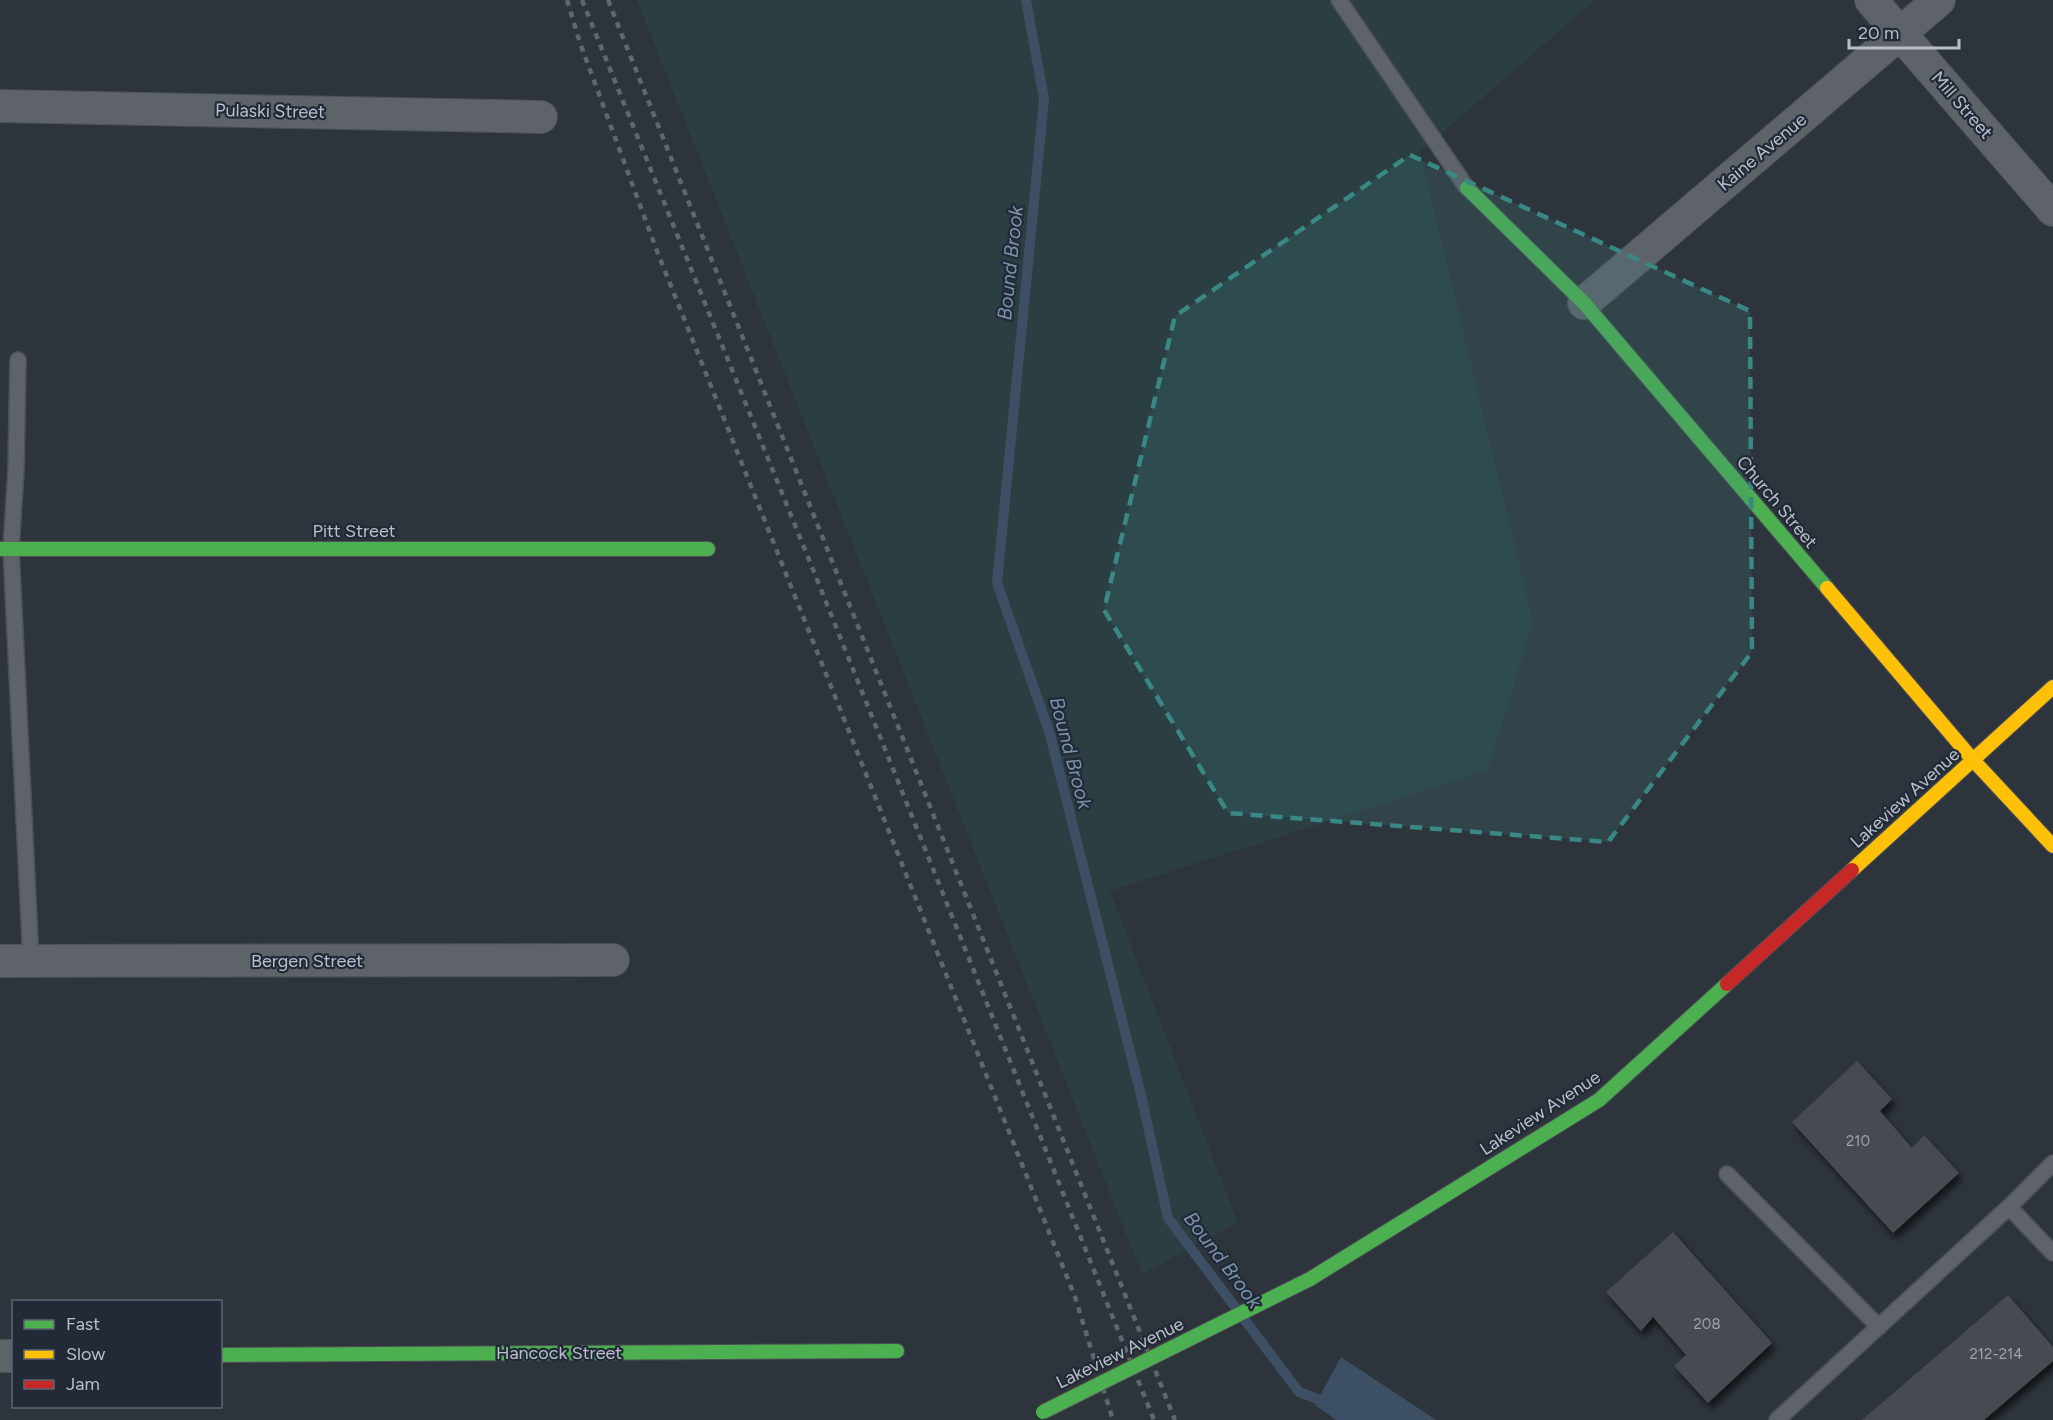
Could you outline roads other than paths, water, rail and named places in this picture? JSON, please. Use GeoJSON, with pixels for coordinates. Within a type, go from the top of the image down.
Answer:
{"type":"FeatureCollection","features":[{"type":"Feature","properties":{"kind":"street","name":"Mill Street"},"geometry":{"type":"LineString","coordinates":[[1871,0],[2053,210]]}},
{"type":"Feature","properties":{"kind":"street","name":"Kaine Avenue"},"geometry":{"type":"LineString","coordinates":[[1584,303],[1939,0]]}},
{"type":"Feature","properties":{"kind":"street","name":"Pulaski Street"},"geometry":{"type":"LineString","coordinates":[[0,106],[541,117]]}},
{"type":"Feature","properties":{"kind":"street","name":"Church Street"},"geometry":{"type":"LineString","coordinates":[[1467,188],[1584,303],[1974,760],[2053,846]]}},
{"type":"Feature","properties":{"kind":"street","name":"Pitt Street"},"geometry":{"type":"LineString","coordinates":[[5,549],[708,549]]}},
{"type":"Feature","properties":{"kind":"street","name":"Lakeview Avenue"},"geometry":{"type":"LineString","coordinates":[[1028,1420],[1310,1279],[1599,1100],[2053,687]]}},
{"type":"Feature","properties":{"kind":"street","name":"Bergen Street"},"geometry":{"type":"LineString","coordinates":[[0,961],[613,960]]}},
{"type":"Feature","properties":{"kind":"street","name":"Hancock Street"},"geometry":{"type":"LineString","coordinates":[[222,1355],[897,1351]]}},
{"type":"Feature","properties":{"kind":"lane"},"geometry":{"type":"LineString","coordinates":[[1339,0],[1467,188]]}},
{"type":"Feature","properties":{"kind":"lane"},"geometry":{"type":"LineString","coordinates":[[18,360],[16,470],[5,549],[31,961]]}},
{"type":"Feature","properties":{"kind":"lane"},"geometry":{"type":"LineString","coordinates":[[1777,1420],[2009,1207],[2053,1163]]}},
{"type":"Feature","properties":{"kind":"lane"},"geometry":{"type":"LineString","coordinates":[[1727,1174],[1879,1327]]}},
{"type":"Feature","properties":{"kind":"lane"},"geometry":{"type":"LineString","coordinates":[[2009,1207],[2053,1253]]}},
{"type":"Feature","properties":{"kind":"water"},"geometry":{"type":"Polygon","coordinates":[[[1341,1357],[1436,1420],[1336,1420],[1315,1405],[1341,1357]]]}},
{"type":"Feature","properties":{"kind":"waterway","name":"Bound Brook"},"geometry":{"type":"LineString","coordinates":[[1026,0],[1044,99],[997,583],[1049,731],[1141,1095],[1168,1218],[1299,1392],[1331,1404]]}},
{"type":"Feature","properties":{"kind":"railway"},"geometry":{"type":"LineString","coordinates":[[567,0],[580,43],[657,251],[1075,1297],[1113,1420]]}},
{"type":"Feature","properties":{"kind":"railway"},"geometry":{"type":"LineString","coordinates":[[582,0],[1154,1420]]}},
{"type":"Feature","properties":{"kind":"railway"},"geometry":{"type":"LineString","coordinates":[[608,0],[1175,1420]]}}]}
